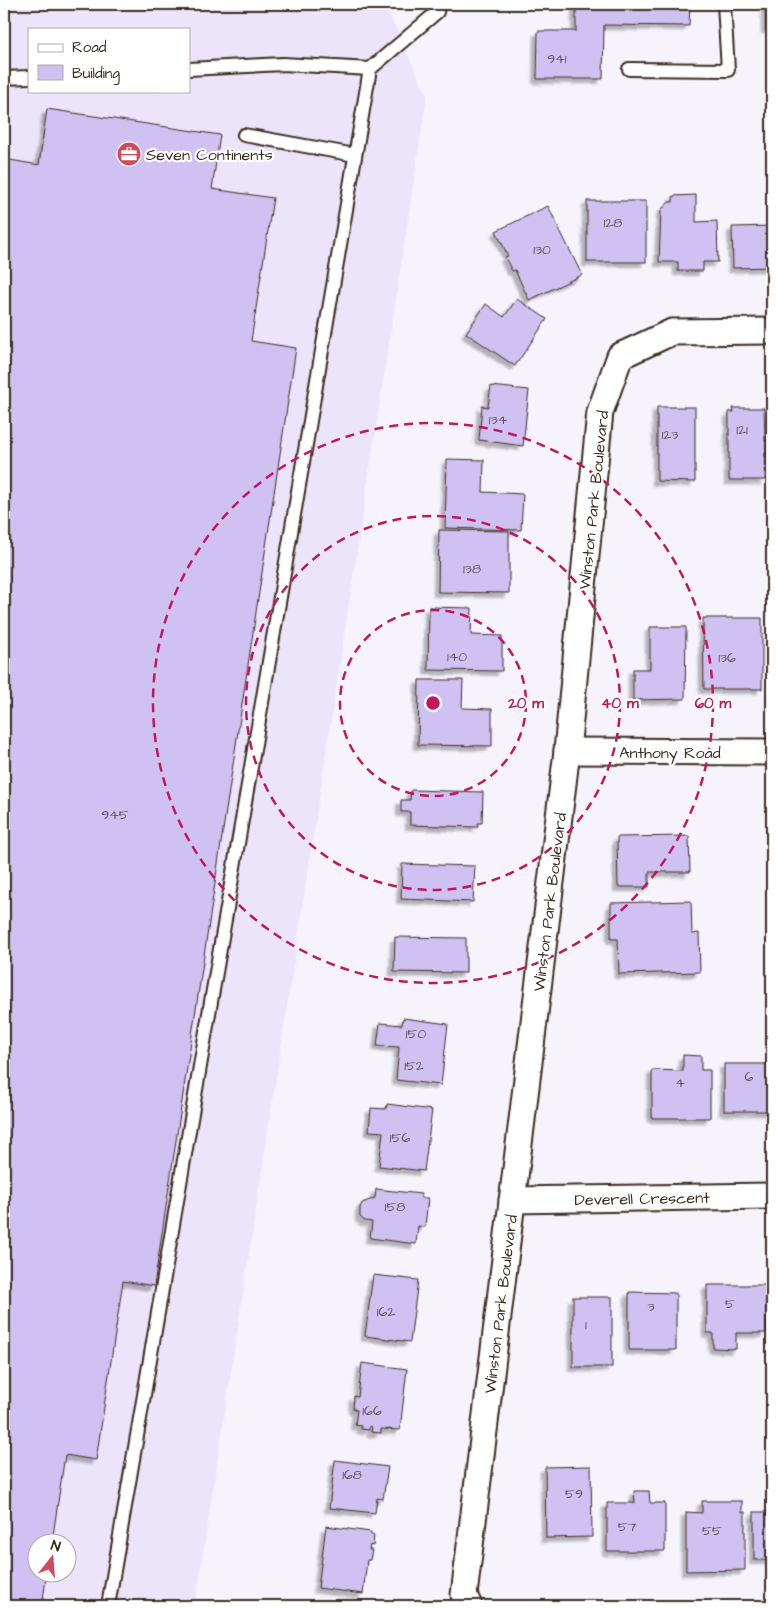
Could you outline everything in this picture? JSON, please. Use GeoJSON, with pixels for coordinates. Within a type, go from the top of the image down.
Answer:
{"type":"FeatureCollection","features":[{"type":"Feature","properties":{"kind":"street","name":"Winston Park Boulevard"},"geometry":{"type":"LineString","coordinates":[[469,1606],[464,1595],[568,752],[600,412],[620,356],[672,332],[772,331]]}},
{"type":"Feature","properties":{"kind":"street","name":"Anthony Road"},"geometry":{"type":"LineString","coordinates":[[568,752],[772,752]]}},
{"type":"Feature","properties":{"kind":"street","name":"Deverell Crescent"},"geometry":{"type":"LineString","coordinates":[[512,1200],[772,1196]]}},
{"type":"Feature","properties":{"kind":"lane"},"geometry":{"type":"LineString","coordinates":[[108,1606],[370,68],[437,12],[438,4]]}},
{"type":"Feature","properties":{"kind":"lane"},"geometry":{"type":"LineString","coordinates":[[629,69],[728,70],[724,4]]}},
{"type":"Feature","properties":{"kind":"lane"},"geometry":{"type":"LineString","coordinates":[[190,69],[283,64],[370,68]]}},
{"type":"Feature","properties":{"kind":"lane"},"geometry":{"type":"LineString","coordinates":[[4,78],[28,77]]}},
{"type":"Feature","properties":{"kind":"lane"},"geometry":{"type":"LineString","coordinates":[[244,135],[355,155]]}},
{"type":"Feature","properties":{"kind":"shaded area"},"geometry":{"type":"Polygon","coordinates":[[[4,4],[384,4],[427,95],[195,1606],[4,1606],[4,4]]]}},
{"type":"Feature","properties":{"kind":"building"},"geometry":{"type":"Polygon","coordinates":[[[576,4],[690,4],[689,26],[604,25],[603,79],[537,79],[538,31],[576,31],[576,4]]]}},
{"type":"Feature","properties":{"kind":"building"},"geometry":{"type":"Polygon","coordinates":[[[766,4],[772,4],[772,29],[766,29],[766,4]]]}},
{"type":"Feature","properties":{"kind":"building"},"geometry":{"type":"Polygon","coordinates":[[[47,109],[220,135],[212,189],[273,198],[251,341],[296,348],[154,1286],[123,1281],[96,1460],[65,1455],[53,1532],[28,1532],[28,1582],[46,1582],[42,1606],[4,1606],[4,159],[39,165],[47,109]]]}},
{"type":"Feature","properties":{"kind":"building"},"geometry":{"type":"Polygon","coordinates":[[[696,195],[696,222],[717,221],[718,262],[703,262],[703,271],[678,271],[678,262],[659,262],[661,210],[669,202],[673,202],[673,196],[696,195]]]}},
{"type":"Feature","properties":{"kind":"building"},"geometry":{"type":"Polygon","coordinates":[[[587,201],[646,201],[646,262],[587,262],[587,201]]]}},
{"type":"Feature","properties":{"kind":"building"},"geometry":{"type":"Polygon","coordinates":[[[548,206],[582,275],[529,300],[515,270],[512,271],[505,257],[508,256],[496,231],[548,206]]]}},
{"type":"Feature","properties":{"kind":"building"},"geometry":{"type":"Polygon","coordinates":[[[772,226],[772,267],[733,268],[732,227],[772,226]]]}},
{"type":"Feature","properties":{"kind":"building"},"geometry":{"type":"Polygon","coordinates":[[[517,299],[547,319],[515,366],[466,333],[486,304],[504,317],[517,299]]]}},
{"type":"Feature","properties":{"kind":"building"},"geometry":{"type":"Polygon","coordinates":[[[491,386],[529,390],[523,446],[479,440],[482,406],[488,407],[491,386]]]}},
{"type":"Feature","properties":{"kind":"building"},"geometry":{"type":"Polygon","coordinates":[[[657,407],[695,407],[695,482],[657,481],[657,407]]]}},
{"type":"Feature","properties":{"kind":"building"},"geometry":{"type":"Polygon","coordinates":[[[733,408],[764,408],[765,441],[772,441],[772,453],[765,453],[765,480],[729,480],[729,412],[734,412],[733,408]]]}},
{"type":"Feature","properties":{"kind":"building"},"geometry":{"type":"Polygon","coordinates":[[[447,459],[484,460],[483,492],[523,494],[521,530],[445,528],[447,459]]]}},
{"type":"Feature","properties":{"kind":"building"},"geometry":{"type":"Polygon","coordinates":[[[439,530],[509,531],[509,593],[438,592],[439,530]]]}},
{"type":"Feature","properties":{"kind":"building"},"geometry":{"type":"Polygon","coordinates":[[[429,607],[472,608],[471,635],[502,636],[502,671],[428,670],[429,607]]]}},
{"type":"Feature","properties":{"kind":"building"},"geometry":{"type":"Polygon","coordinates":[[[703,618],[762,618],[762,689],[704,689],[703,618]]]}},
{"type":"Feature","properties":{"kind":"building"},"geometry":{"type":"Polygon","coordinates":[[[650,627],[686,627],[685,699],[633,700],[633,669],[650,669],[650,627]]]}},
{"type":"Feature","properties":{"kind":"building"},"geometry":{"type":"Polygon","coordinates":[[[419,680],[463,680],[462,708],[492,709],[492,746],[418,745],[419,680]]]}},
{"type":"Feature","properties":{"kind":"building"},"geometry":{"type":"Polygon","coordinates":[[[411,790],[483,792],[482,823],[478,823],[477,827],[410,825],[410,812],[401,812],[401,800],[410,800],[411,790]]]}},
{"type":"Feature","properties":{"kind":"building"},"geometry":{"type":"Polygon","coordinates":[[[689,836],[690,872],[649,872],[649,887],[618,887],[617,837],[689,836]]]}},
{"type":"Feature","properties":{"kind":"building"},"geometry":{"type":"Polygon","coordinates":[[[402,864],[475,866],[473,902],[401,899],[402,864]]]}},
{"type":"Feature","properties":{"kind":"building"},"geometry":{"type":"Polygon","coordinates":[[[691,901],[692,934],[699,933],[700,972],[619,974],[618,939],[611,939],[611,903],[691,901]]]}},
{"type":"Feature","properties":{"kind":"building"},"geometry":{"type":"Polygon","coordinates":[[[395,937],[466,938],[466,973],[394,972],[395,937]]]}},
{"type":"Feature","properties":{"kind":"building"},"geometry":{"type":"Polygon","coordinates":[[[403,1018],[448,1024],[441,1085],[396,1080],[399,1047],[377,1046],[380,1023],[402,1025],[403,1018]]]}},
{"type":"Feature","properties":{"kind":"building"},"geometry":{"type":"Polygon","coordinates":[[[683,1055],[701,1056],[701,1070],[710,1070],[710,1118],[652,1118],[652,1070],[683,1071],[683,1055]]]}},
{"type":"Feature","properties":{"kind":"building"},"geometry":{"type":"Polygon","coordinates":[[[724,1064],[772,1064],[772,1111],[724,1111],[724,1064]]]}},
{"type":"Feature","properties":{"kind":"building"},"geometry":{"type":"Polygon","coordinates":[[[387,1104],[432,1110],[424,1171],[379,1166],[383,1132],[369,1131],[371,1108],[386,1109],[387,1104]]]}},
{"type":"Feature","properties":{"kind":"building"},"geometry":{"type":"Polygon","coordinates":[[[376,1189],[421,1194],[421,1198],[428,1198],[425,1227],[418,1226],[416,1244],[370,1238],[372,1222],[365,1221],[360,1217],[360,1208],[362,1203],[375,1198],[376,1189]]]}},
{"type":"Feature","properties":{"kind":"building"},"geometry":{"type":"Polygon","coordinates":[[[373,1275],[418,1280],[410,1342],[365,1336],[373,1275]]]}},
{"type":"Feature","properties":{"kind":"building"},"geometry":{"type":"Polygon","coordinates":[[[707,1285],[766,1285],[766,1333],[736,1333],[736,1349],[713,1348],[713,1333],[707,1333],[707,1285]]]}},
{"type":"Feature","properties":{"kind":"building"},"geometry":{"type":"Polygon","coordinates":[[[629,1292],[676,1293],[676,1350],[629,1350],[629,1292]]]}},
{"type":"Feature","properties":{"kind":"building"},"geometry":{"type":"Polygon","coordinates":[[[573,1297],[612,1297],[612,1367],[573,1367],[573,1297]]]}},
{"type":"Feature","properties":{"kind":"building"},"geometry":{"type":"Polygon","coordinates":[[[362,1363],[407,1369],[400,1430],[381,1429],[381,1433],[371,1432],[372,1427],[369,1426],[369,1430],[361,1429],[361,1426],[355,1425],[357,1410],[353,1409],[354,1396],[358,1397],[362,1363]]]}},
{"type":"Feature","properties":{"kind":"building"},"geometry":{"type":"Polygon","coordinates":[[[335,1460],[388,1467],[383,1499],[377,1498],[375,1513],[329,1508],[335,1460]]]}},
{"type":"Feature","properties":{"kind":"building"},"geometry":{"type":"Polygon","coordinates":[[[591,1466],[592,1537],[546,1538],[545,1467],[591,1466]]]}},
{"type":"Feature","properties":{"kind":"building"},"geometry":{"type":"Polygon","coordinates":[[[634,1491],[649,1491],[650,1503],[665,1503],[665,1551],[607,1551],[607,1503],[635,1503],[634,1491]]]}},
{"type":"Feature","properties":{"kind":"building"},"geometry":{"type":"Polygon","coordinates":[[[702,1501],[742,1501],[742,1512],[745,1512],[745,1570],[686,1571],[686,1512],[702,1513],[702,1501]]]}},
{"type":"Feature","properties":{"kind":"building"},"geometry":{"type":"Polygon","coordinates":[[[754,1512],[772,1512],[772,1560],[754,1560],[754,1512]]]}},
{"type":"Feature","properties":{"kind":"building"},"geometry":{"type":"Polygon","coordinates":[[[326,1526],[371,1532],[371,1535],[374,1535],[373,1546],[370,1545],[369,1550],[372,1550],[370,1560],[367,1560],[363,1594],[318,1588],[326,1526]]]}},
{"type":"Feature","properties":{"kind":"place","name":"Seven Continents"},"geometry":{"type":"Point","coordinates":[129,154]}}]}
